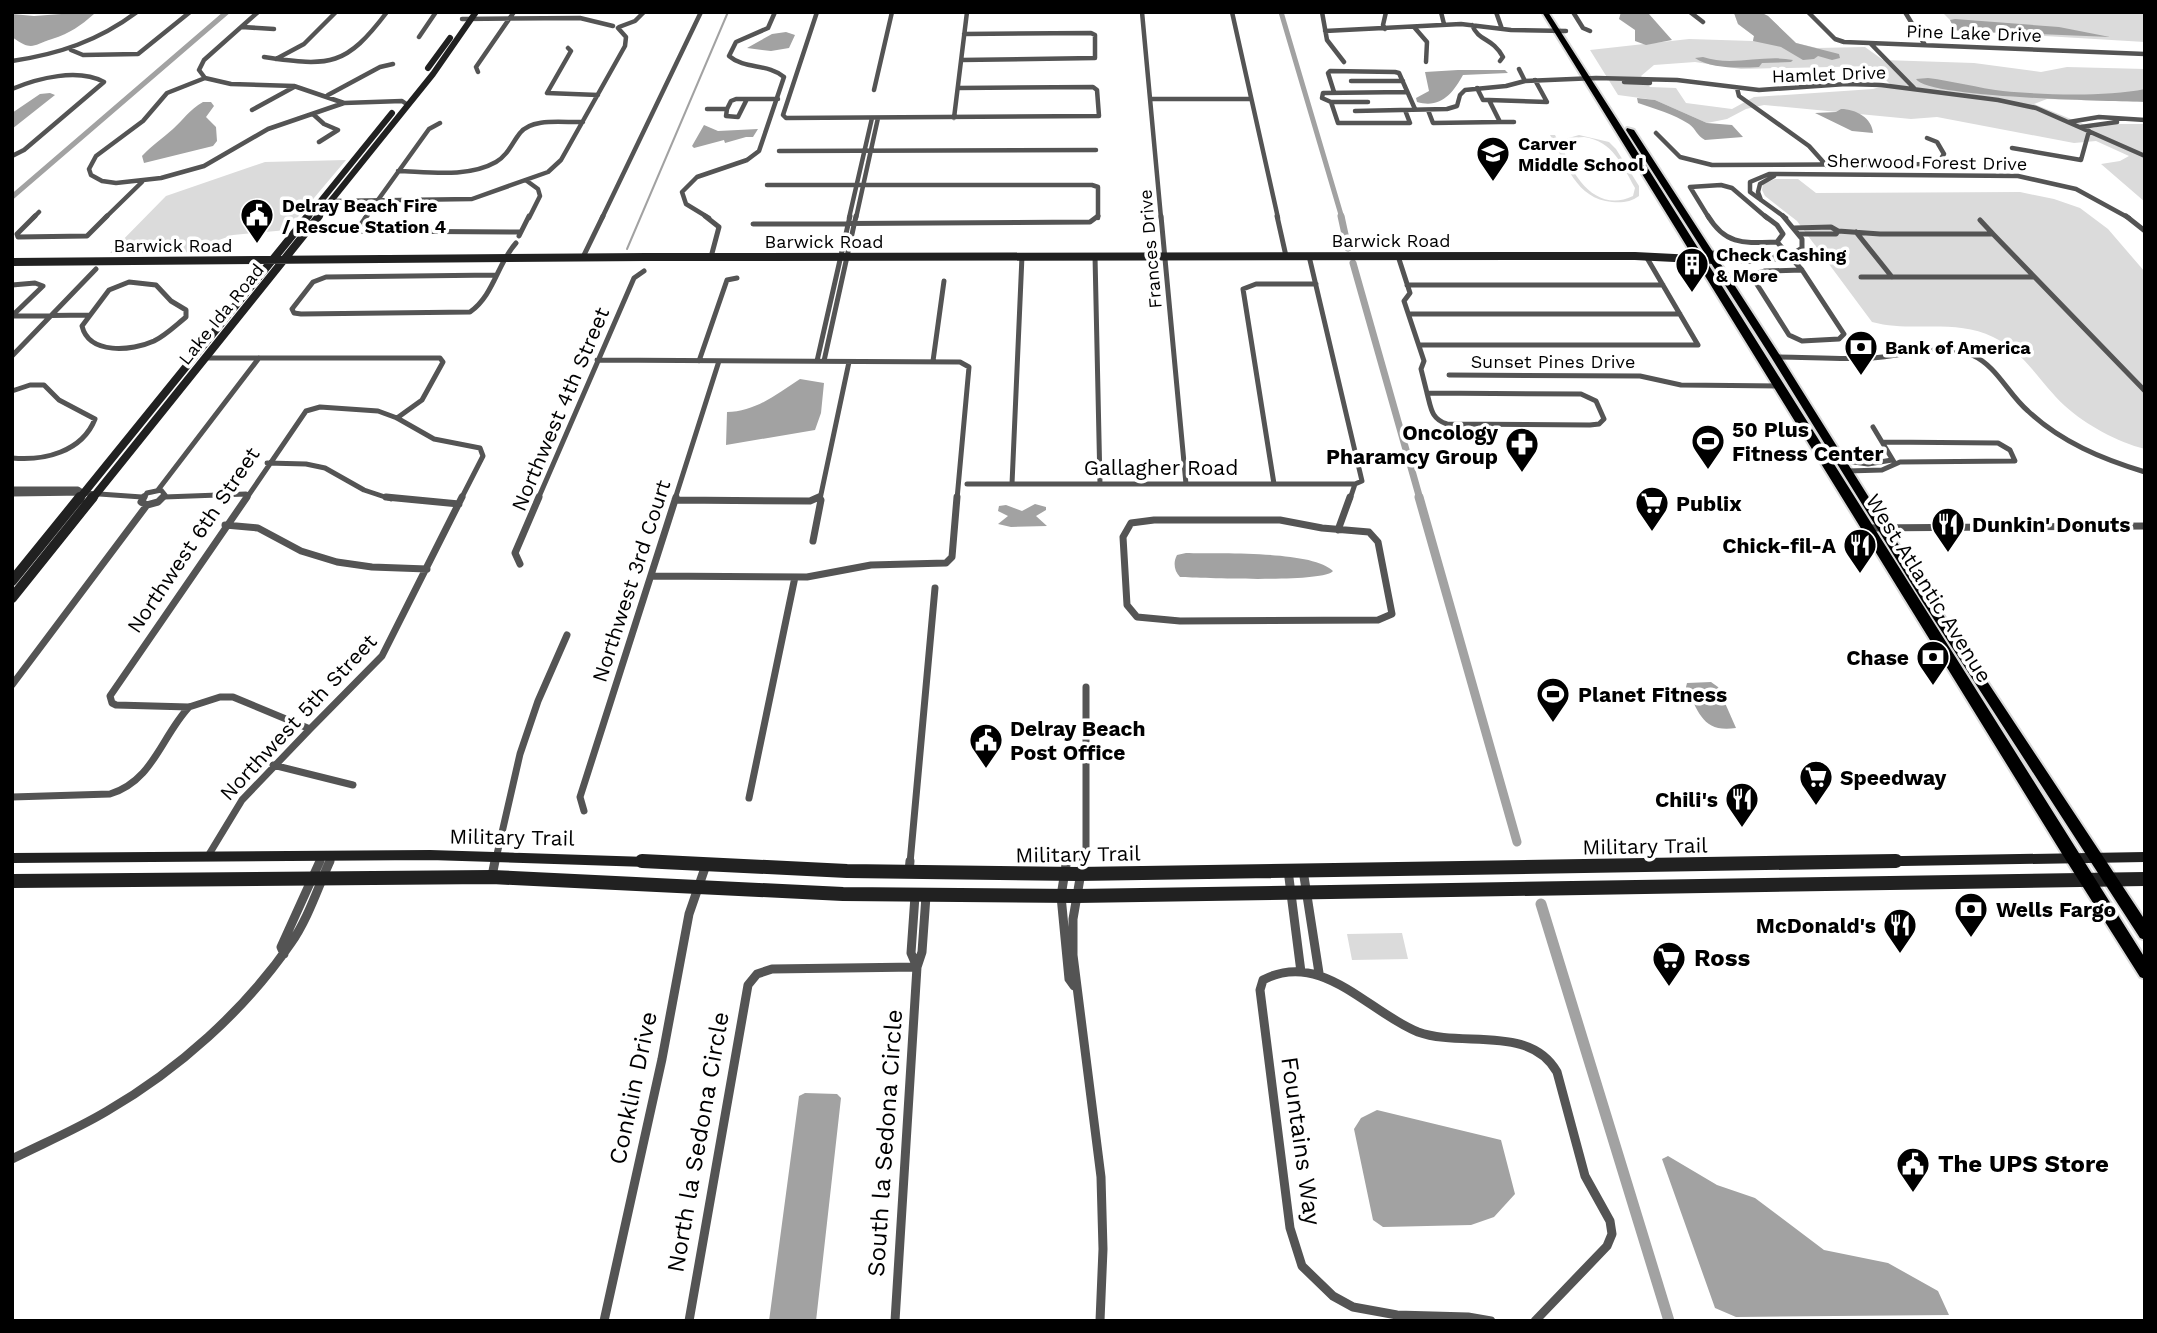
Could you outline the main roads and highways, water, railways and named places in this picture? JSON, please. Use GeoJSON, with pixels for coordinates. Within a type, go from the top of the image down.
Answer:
{"type":"FeatureCollection","features":[{"type":"Feature","properties":{"kind":"main road","name":"West Atlantic Avenue"},"geometry":{"type":"LineString","coordinates":[[1545,12],[1562,31]]}},
{"type":"Feature","properties":{"kind":"main road","name":"West Atlantic Avenue"},"geometry":{"type":"LineString","coordinates":[[1554,12],[1562,31],[1593,80],[1706,256],[1775,355],[1965,658],[2145,933]]}},
{"type":"Feature","properties":{"kind":"main road","name":"West Atlantic Avenue"},"geometry":{"type":"LineString","coordinates":[[1706,256],[1774,376],[1866,527],[2145,972]]}},
{"type":"Feature","properties":{"kind":"main road"},"geometry":{"type":"LineString","coordinates":[[1774,376],[1797,390]]}},
{"type":"Feature","properties":{"kind":"main road"},"geometry":{"type":"LineString","coordinates":[[1781,386],[1805,404]]}},
{"type":"Feature","properties":{"kind":"main road"},"geometry":{"type":"LineString","coordinates":[[1935,639],[1965,658]]}},
{"type":"Feature","properties":{"kind":"waterway"},"geometry":{"type":"LineString","coordinates":[[12,197],[227,12]]}},
{"type":"Feature","properties":{"kind":"waterway"},"geometry":{"type":"LineString","coordinates":[[627,249],[728,12]]}},
{"type":"Feature","properties":{"kind":"waterway"},"geometry":{"type":"LineString","coordinates":[[1281,12],[1342,218]]}},
{"type":"Feature","properties":{"kind":"waterway"},"geometry":{"type":"LineString","coordinates":[[1341,216],[1348,248]]}},
{"type":"Feature","properties":{"kind":"waterway"},"geometry":{"type":"LineString","coordinates":[[1353,263],[1420,499]]}},
{"type":"Feature","properties":{"kind":"waterway"},"geometry":{"type":"LineString","coordinates":[[1419,497],[1517,842]]}},
{"type":"Feature","properties":{"kind":"waterway"},"geometry":{"type":"LineString","coordinates":[[1541,904],[1669,1321]]}},
{"type":"Feature","properties":{"kind":"place","name":"Carver Middle School"},"geometry":{"type":"Point","coordinates":[1493,183]}},
{"type":"Feature","properties":{"kind":"place","name":"Delray Beach Fire / Rescue Station 4"},"geometry":{"type":"Point","coordinates":[257,245]}},
{"type":"Feature","properties":{"kind":"place","name":"Check Cashing & More"},"geometry":{"type":"Point","coordinates":[1692,294]}},
{"type":"Feature","properties":{"kind":"place","name":"Bank of America"},"geometry":{"type":"Point","coordinates":[1861,377]}},
{"type":"Feature","properties":{"kind":"place","name":"50 Plus Fitness Center"},"geometry":{"type":"Point","coordinates":[1708,471]}},
{"type":"Feature","properties":{"kind":"place","name":"Oncology Pharamcy Group"},"geometry":{"type":"Point","coordinates":[1522,474]}},
{"type":"Feature","properties":{"kind":"place","name":"Publix"},"geometry":{"type":"Point","coordinates":[1652,533]}},
{"type":"Feature","properties":{"kind":"place","name":"Dunkin' Donuts"},"geometry":{"type":"Point","coordinates":[1948,554]}},
{"type":"Feature","properties":{"kind":"place","name":"Chick-fil-A"},"geometry":{"type":"Point","coordinates":[1860,575]}},
{"type":"Feature","properties":{"kind":"place","name":"Chase"},"geometry":{"type":"Point","coordinates":[1933,687]}},
{"type":"Feature","properties":{"kind":"place","name":"Planet Fitness"},"geometry":{"type":"Point","coordinates":[1553,724]}},
{"type":"Feature","properties":{"kind":"place","name":"Delray Beach Post Office"},"geometry":{"type":"Point","coordinates":[986,770]}},
{"type":"Feature","properties":{"kind":"place","name":"Speedway"},"geometry":{"type":"Point","coordinates":[1816,807]}},
{"type":"Feature","properties":{"kind":"place","name":"Chili's"},"geometry":{"type":"Point","coordinates":[1742,829]}},
{"type":"Feature","properties":{"kind":"place","name":"Wells Fargo"},"geometry":{"type":"Point","coordinates":[1971,939]}},
{"type":"Feature","properties":{"kind":"place","name":"McDonald's"},"geometry":{"type":"Point","coordinates":[1900,955]}},
{"type":"Feature","properties":{"kind":"place","name":"Ross"},"geometry":{"type":"Point","coordinates":[1669,988]}},
{"type":"Feature","properties":{"kind":"place","name":"The UPS Store"},"geometry":{"type":"Point","coordinates":[1913,1194]}}]}
